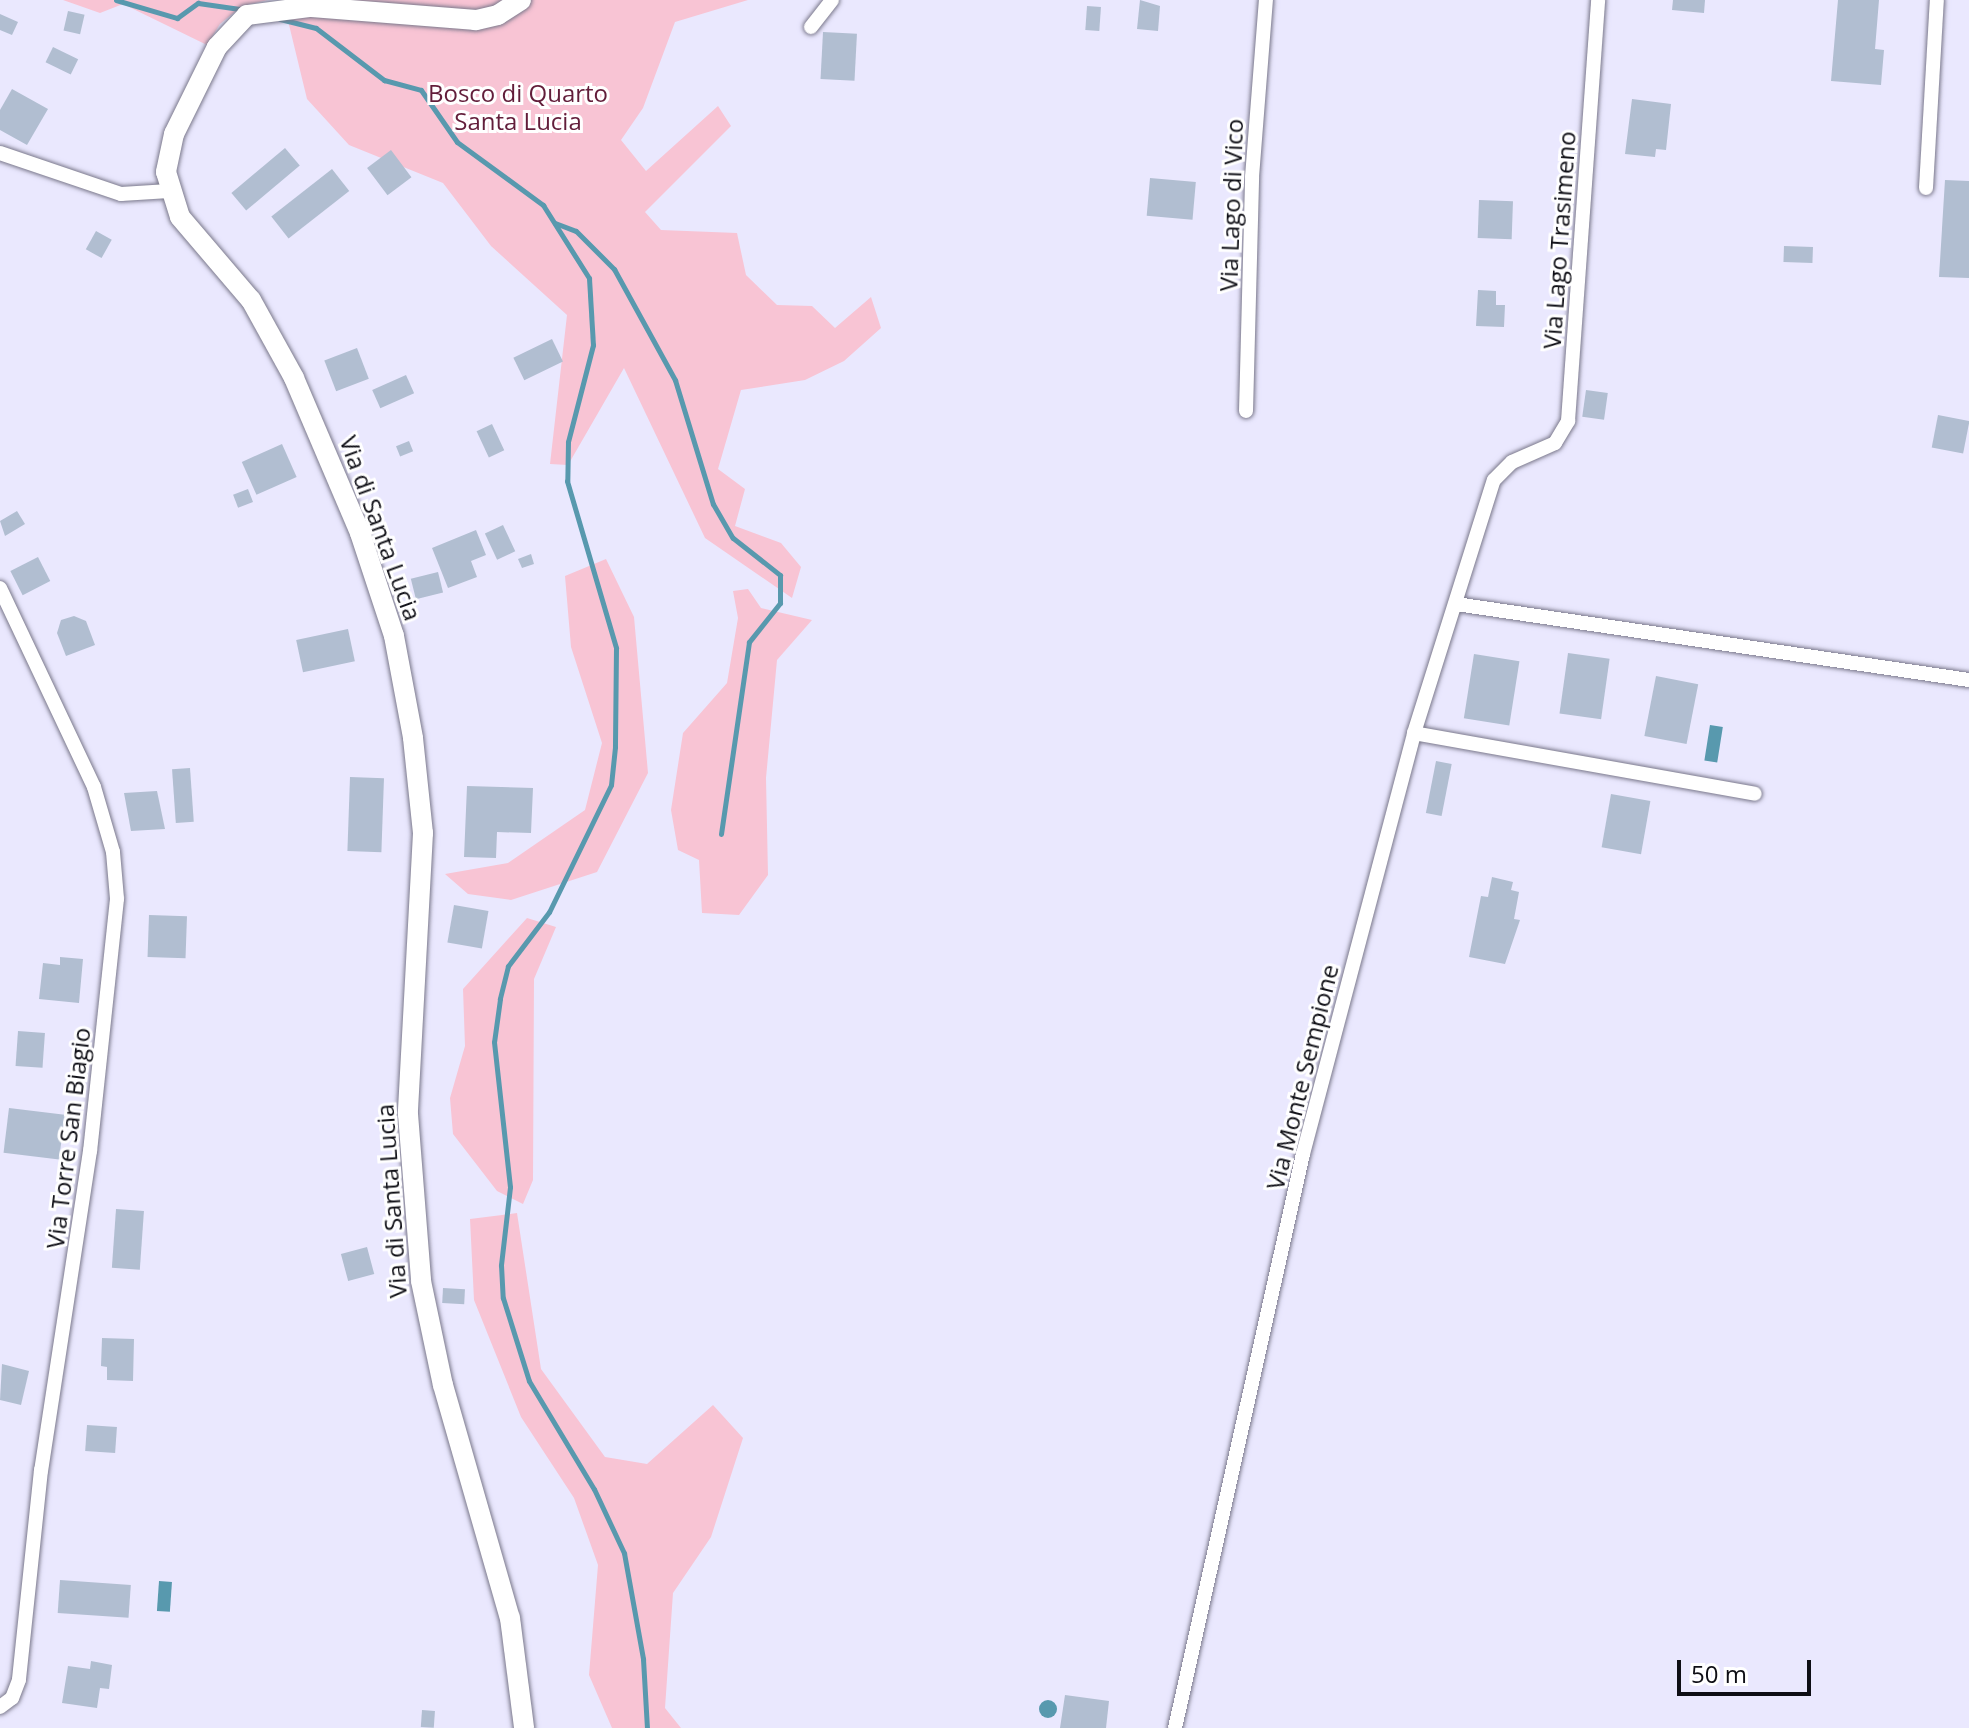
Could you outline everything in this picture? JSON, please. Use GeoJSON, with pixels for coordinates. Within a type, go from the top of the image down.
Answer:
{"type":"FeatureCollection","features":[{"type":"Feature","properties":{"kind":"street","name":"Via di Santa Lucia"},"geometry":{"type":"LineString","coordinates":[[521,0],[498,15],[476,20],[309,7],[251,13],[217,47],[174,134],[167,157],[169,191],[186,225],[251,300],[288,367],[360,533],[394,636],[413,738],[423,833],[408,1114],[421,1281],[448,1406],[507,1606],[524,1728]]}},
{"type":"Feature","properties":{"kind":"street"},"geometry":{"type":"LineString","coordinates":[[811,27],[832,0]]}},
{"type":"Feature","properties":{"kind":"street","name":"Via Lago di Vico"},"geometry":{"type":"LineString","coordinates":[[1246,411],[1252,177],[1266,0]]}},
{"type":"Feature","properties":{"kind":"street","name":"Via Lago Trasimeno"},"geometry":{"type":"LineString","coordinates":[[1521,457],[1555,443],[1568,421],[1598,0]]}},
{"type":"Feature","properties":{"kind":"street"},"geometry":{"type":"LineString","coordinates":[[1926,188],[1937,0]]}},
{"type":"Feature","properties":{"kind":"street"},"geometry":{"type":"LineString","coordinates":[[0,153],[121,194],[169,191]]}},
{"type":"Feature","properties":{"kind":"street","name":"Via Monte Sempione"},"geometry":{"type":"LineString","coordinates":[[1175,1728],[1303,1154],[1414,733],[1491,486],[1505,466],[1521,457]]}},
{"type":"Feature","properties":{"kind":"street","name":"Via Torre San Biagio"},"geometry":{"type":"LineString","coordinates":[[0,588],[94,787],[113,852],[117,899],[90,1151],[41,1470],[21,1665],[14,1694],[0,1707]]}},
{"type":"Feature","properties":{"kind":"street"},"geometry":{"type":"LineString","coordinates":[[1456,604],[1969,680]]}},
{"type":"Feature","properties":{"kind":"street"},"geometry":{"type":"LineString","coordinates":[[1414,733],[1755,794]]}},
{"type":"Feature","properties":{"kind":"green space"},"geometry":{"type":"Polygon","coordinates":[[[63,0],[268,0],[242,6],[220,24],[207,45],[123,4],[100,13],[63,0]]]}},
{"type":"Feature","properties":{"kind":"green space","name":"Bosco di Quarto Santa Lucia"},"geometry":{"type":"Polygon","coordinates":[[[283,0],[748,0],[675,22],[643,108],[621,140],[646,171],[718,106],[731,126],[645,212],[661,230],[737,233],[746,275],[777,305],[812,306],[835,328],[871,297],[881,328],[844,361],[805,380],[741,390],[718,469],[745,489],[735,526],[781,543],[801,567],[792,598],[705,538],[624,368],[568,465],[550,464],[567,315],[491,246],[443,183],[349,145],[307,99],[283,0]]]}},
{"type":"Feature","properties":{"kind":"green space"},"geometry":{"type":"Polygon","coordinates":[[[606,559],[634,617],[648,773],[597,872],[511,900],[468,894],[445,874],[508,863],[585,810],[602,743],[571,647],[565,576],[606,559]]]}},
{"type":"Feature","properties":{"kind":"green space"},"geometry":{"type":"Polygon","coordinates":[[[748,589],[761,608],[812,620],[777,660],[766,778],[768,875],[739,915],[702,913],[699,860],[678,850],[671,810],[683,733],[727,683],[738,618],[733,591],[748,589]]]}},
{"type":"Feature","properties":{"kind":"green space"},"geometry":{"type":"Polygon","coordinates":[[[527,918],[556,927],[534,979],[533,1180],[523,1204],[497,1191],[453,1134],[450,1098],[465,1046],[463,989],[527,918]]]}},
{"type":"Feature","properties":{"kind":"green space"},"geometry":{"type":"Polygon","coordinates":[[[517,1213],[541,1369],[605,1457],[647,1464],[713,1405],[743,1438],[711,1537],[673,1593],[665,1708],[681,1728],[612,1728],[589,1675],[598,1565],[574,1498],[521,1417],[474,1300],[470,1219],[517,1213]]]}},
{"type":"Feature","properties":{"kind":"water"},"geometry":{"type":"Polygon","coordinates":[[[1710,725],[1723,727],[1717,763],[1704,761],[1710,725]]]}},
{"type":"Feature","properties":{"kind":"water"},"geometry":{"type":"Polygon","coordinates":[[[159,1581],[172,1582],[170,1612],[157,1611],[159,1581]]]}},
{"type":"Feature","properties":{"kind":"water"},"geometry":{"type":"Polygon","coordinates":[[[1044,1700],[1052,1700],[1057,1709],[1055,1716],[1044,1718],[1039,1713],[1039,1705],[1044,1700]]]}},
{"type":"Feature","properties":{"kind":"building"},"geometry":{"type":"Polygon","coordinates":[[[1140,0],[1160,6],[1158,31],[1137,29],[1140,0]]]}},
{"type":"Feature","properties":{"kind":"building"},"geometry":{"type":"Polygon","coordinates":[[[1673,0],[1705,0],[1704,13],[1672,10],[1673,0]]]}},
{"type":"Feature","properties":{"kind":"building"},"geometry":{"type":"Polygon","coordinates":[[[1838,0],[1879,0],[1875,49],[1884,50],[1881,85],[1831,81],[1838,0]]]}},
{"type":"Feature","properties":{"kind":"building"},"geometry":{"type":"Polygon","coordinates":[[[1087,6],[1101,7],[1099,31],[1085,30],[1087,6]]]}},
{"type":"Feature","properties":{"kind":"building"},"geometry":{"type":"Polygon","coordinates":[[[68,11],[85,15],[80,34],[64,30],[68,11]]]}},
{"type":"Feature","properties":{"kind":"building"},"geometry":{"type":"Polygon","coordinates":[[[0,14],[18,22],[12,35],[0,30],[0,14]]]}},
{"type":"Feature","properties":{"kind":"building"},"geometry":{"type":"Polygon","coordinates":[[[823,32],[857,34],[854,81],[821,79],[823,32]]]}},
{"type":"Feature","properties":{"kind":"building"},"geometry":{"type":"Polygon","coordinates":[[[53,47],[78,59],[71,75],[46,62],[53,47]]]}},
{"type":"Feature","properties":{"kind":"building"},"geometry":{"type":"Polygon","coordinates":[[[12,89],[48,109],[27,145],[0,130],[0,110],[12,89]]]}},
{"type":"Feature","properties":{"kind":"building"},"geometry":{"type":"Polygon","coordinates":[[[1632,99],[1671,104],[1666,150],[1656,149],[1655,157],[1625,154],[1632,99]]]}},
{"type":"Feature","properties":{"kind":"building"},"geometry":{"type":"Polygon","coordinates":[[[285,148],[300,166],[246,211],[231,193],[285,148]]]}},
{"type":"Feature","properties":{"kind":"building"},"geometry":{"type":"Polygon","coordinates":[[[391,150],[411,177],[388,195],[367,168],[391,150]]]}},
{"type":"Feature","properties":{"kind":"building"},"geometry":{"type":"Polygon","coordinates":[[[332,169],[349,191],[289,238],[271,216],[332,169]]]}},
{"type":"Feature","properties":{"kind":"building"},"geometry":{"type":"Polygon","coordinates":[[[1150,178],[1196,182],[1193,220],[1147,216],[1150,178]]]}},
{"type":"Feature","properties":{"kind":"building"},"geometry":{"type":"Polygon","coordinates":[[[1945,180],[1969,181],[1969,278],[1939,277],[1945,180]]]}},
{"type":"Feature","properties":{"kind":"building"},"geometry":{"type":"Polygon","coordinates":[[[1479,200],[1513,201],[1512,239],[1478,238],[1479,200]]]}},
{"type":"Feature","properties":{"kind":"building"},"geometry":{"type":"Polygon","coordinates":[[[96,231],[112,240],[102,258],[86,249],[96,231]]]}},
{"type":"Feature","properties":{"kind":"building"},"geometry":{"type":"Polygon","coordinates":[[[1784,246],[1813,247],[1812,263],[1783,262],[1784,246]]]}},
{"type":"Feature","properties":{"kind":"building"},"geometry":{"type":"Polygon","coordinates":[[[1478,290],[1496,291],[1496,305],[1505,305],[1504,327],[1476,326],[1478,290]]]}},
{"type":"Feature","properties":{"kind":"building"},"geometry":{"type":"Polygon","coordinates":[[[552,339],[563,361],[524,380],[513,358],[552,339]]]}},
{"type":"Feature","properties":{"kind":"building"},"geometry":{"type":"Polygon","coordinates":[[[357,348],[369,379],[336,391],[324,361],[357,348]]]}},
{"type":"Feature","properties":{"kind":"building"},"geometry":{"type":"Polygon","coordinates":[[[406,375],[414,393],[380,408],[372,390],[406,375]]]}},
{"type":"Feature","properties":{"kind":"building"},"geometry":{"type":"Polygon","coordinates":[[[1586,390],[1608,393],[1604,420],[1582,417],[1586,390]]]}},
{"type":"Feature","properties":{"kind":"building"},"geometry":{"type":"Polygon","coordinates":[[[1938,415],[1969,421],[1963,453],[1932,447],[1938,415]]]}},
{"type":"Feature","properties":{"kind":"building"},"geometry":{"type":"Polygon","coordinates":[[[492,424],[504,450],[489,457],[477,431],[492,424]]]}},
{"type":"Feature","properties":{"kind":"building"},"geometry":{"type":"Polygon","coordinates":[[[409,441],[413,451],[400,456],[396,446],[409,441]]]}},
{"type":"Feature","properties":{"kind":"building"},"geometry":{"type":"Polygon","coordinates":[[[282,444],[297,477],[256,495],[242,462],[282,444]]]}},
{"type":"Feature","properties":{"kind":"building"},"geometry":{"type":"Polygon","coordinates":[[[248,489],[253,502],[238,508],[233,495],[248,489]]]}},
{"type":"Feature","properties":{"kind":"building"},"geometry":{"type":"Polygon","coordinates":[[[17,511],[25,524],[5,536],[0,521],[17,511]]]}},
{"type":"Feature","properties":{"kind":"building"},"geometry":{"type":"Polygon","coordinates":[[[503,525],[515,551],[497,560],[485,533],[503,525]]]}},
{"type":"Feature","properties":{"kind":"building"},"geometry":{"type":"Polygon","coordinates":[[[476,530],[486,555],[471,561],[477,577],[448,588],[432,548],[476,530]]]}},
{"type":"Feature","properties":{"kind":"building"},"geometry":{"type":"Polygon","coordinates":[[[531,554],[534,564],[522,568],[518,559],[531,554]]]}},
{"type":"Feature","properties":{"kind":"building"},"geometry":{"type":"Polygon","coordinates":[[[38,557],[50,581],[23,595],[10,571],[38,557]]]}},
{"type":"Feature","properties":{"kind":"building"},"geometry":{"type":"Polygon","coordinates":[[[438,572],[443,592],[416,599],[411,579],[438,572]]]}},
{"type":"Feature","properties":{"kind":"building"},"geometry":{"type":"Polygon","coordinates":[[[74,616],[86,621],[95,645],[66,656],[57,633],[61,620],[74,616]]]}},
{"type":"Feature","properties":{"kind":"building"},"geometry":{"type":"Polygon","coordinates":[[[348,629],[355,661],[303,672],[296,640],[348,629]]]}},
{"type":"Feature","properties":{"kind":"building"},"geometry":{"type":"Polygon","coordinates":[[[1568,653],[1610,659],[1601,719],[1560,713],[1568,653]]]}},
{"type":"Feature","properties":{"kind":"building"},"geometry":{"type":"Polygon","coordinates":[[[1474,654],[1519,661],[1509,725],[1464,718],[1474,654]]]}},
{"type":"Feature","properties":{"kind":"building"},"geometry":{"type":"Polygon","coordinates":[[[1656,676],[1698,684],[1687,744],[1644,736],[1656,676]]]}},
{"type":"Feature","properties":{"kind":"building"},"geometry":{"type":"Polygon","coordinates":[[[1436,761],[1452,764],[1442,816],[1426,813],[1436,761]]]}},
{"type":"Feature","properties":{"kind":"building"},"geometry":{"type":"Polygon","coordinates":[[[190,768],[194,822],[176,823],[172,769],[190,768]]]}},
{"type":"Feature","properties":{"kind":"building"},"geometry":{"type":"Polygon","coordinates":[[[350,777],[384,778],[381,852],[347,851],[350,777]]]}},
{"type":"Feature","properties":{"kind":"building"},"geometry":{"type":"Polygon","coordinates":[[[467,786],[533,788],[531,833],[497,832],[496,858],[464,857],[467,786]]]}},
{"type":"Feature","properties":{"kind":"building"},"geometry":{"type":"Polygon","coordinates":[[[157,791],[165,829],[131,831],[124,793],[157,791]]]}},
{"type":"Feature","properties":{"kind":"building"},"geometry":{"type":"Polygon","coordinates":[[[1611,794],[1650,801],[1641,854],[1602,847],[1611,794]]]}},
{"type":"Feature","properties":{"kind":"building"},"geometry":{"type":"Polygon","coordinates":[[[1492,877],[1513,882],[1511,890],[1519,892],[1514,919],[1520,920],[1505,964],[1469,957],[1481,896],[1488,897],[1492,877]]]}},
{"type":"Feature","properties":{"kind":"building"},"geometry":{"type":"Polygon","coordinates":[[[454,905],[488,911],[482,949],[447,942],[454,905]]]}},
{"type":"Feature","properties":{"kind":"building"},"geometry":{"type":"Polygon","coordinates":[[[149,915],[187,916],[186,958],[148,957],[149,915]]]}},
{"type":"Feature","properties":{"kind":"building"},"geometry":{"type":"Polygon","coordinates":[[[60,957],[83,959],[79,1003],[39,999],[43,963],[60,965],[60,957]]]}},
{"type":"Feature","properties":{"kind":"building"},"geometry":{"type":"Polygon","coordinates":[[[18,1031],[45,1033],[42,1068],[16,1066],[18,1031]]]}},
{"type":"Feature","properties":{"kind":"building"},"geometry":{"type":"Polygon","coordinates":[[[9,1108],[65,1115],[59,1159],[4,1153],[9,1108]]]}},
{"type":"Feature","properties":{"kind":"building"},"geometry":{"type":"Polygon","coordinates":[[[116,1209],[144,1211],[140,1270],[112,1268],[116,1209]]]}},
{"type":"Feature","properties":{"kind":"building"},"geometry":{"type":"Polygon","coordinates":[[[367,1247],[374,1274],[348,1281],[341,1254],[367,1247]]]}},
{"type":"Feature","properties":{"kind":"building"},"geometry":{"type":"Polygon","coordinates":[[[443,1288],[465,1289],[464,1304],[442,1303],[443,1288]]]}},
{"type":"Feature","properties":{"kind":"building"},"geometry":{"type":"Polygon","coordinates":[[[102,1338],[134,1339],[133,1381],[107,1380],[107,1367],[101,1366],[102,1338]]]}},
{"type":"Feature","properties":{"kind":"building"},"geometry":{"type":"Polygon","coordinates":[[[2,1364],[29,1371],[21,1405],[0,1400],[2,1364]]]}},
{"type":"Feature","properties":{"kind":"building"},"geometry":{"type":"Polygon","coordinates":[[[87,1425],[117,1427],[115,1453],[85,1451],[87,1425]]]}},
{"type":"Feature","properties":{"kind":"building"},"geometry":{"type":"Polygon","coordinates":[[[60,1580],[131,1585],[129,1618],[58,1613],[60,1580]]]}},
{"type":"Feature","properties":{"kind":"building"},"geometry":{"type":"Polygon","coordinates":[[[91,1661],[112,1665],[109,1689],[100,1688],[97,1708],[62,1703],[68,1666],[90,1669],[91,1661]]]}},
{"type":"Feature","properties":{"kind":"building"},"geometry":{"type":"Polygon","coordinates":[[[1065,1695],[1109,1701],[1106,1728],[1060,1728],[1065,1695]]]}},
{"type":"Feature","properties":{"kind":"building"},"geometry":{"type":"Polygon","coordinates":[[[422,1710],[435,1711],[434,1728],[421,1727],[422,1710]]]}},
{"type":"Feature","properties":{"kind":"waterway"},"geometry":{"type":"LineString","coordinates":[[116,0],[177,18],[198,3],[247,10]]}},
{"type":"Feature","properties":{"kind":"waterway"},"geometry":{"type":"LineString","coordinates":[[280,19],[316,28],[384,80],[421,90],[457,142],[543,205],[589,278],[593,345],[568,442],[567,481],[616,648],[615,747],[611,785],[549,912],[508,966],[500,999],[494,1042],[510,1187],[501,1265],[503,1298],[529,1381],[594,1489],[624,1553],[643,1659],[647,1728]]}},
{"type":"Feature","properties":{"kind":"waterway"},"geometry":{"type":"LineString","coordinates":[[555,223],[576,231],[614,269],[675,380],[713,504],[733,538],[780,575],[780,603],[749,642],[721,834]]}}]}
